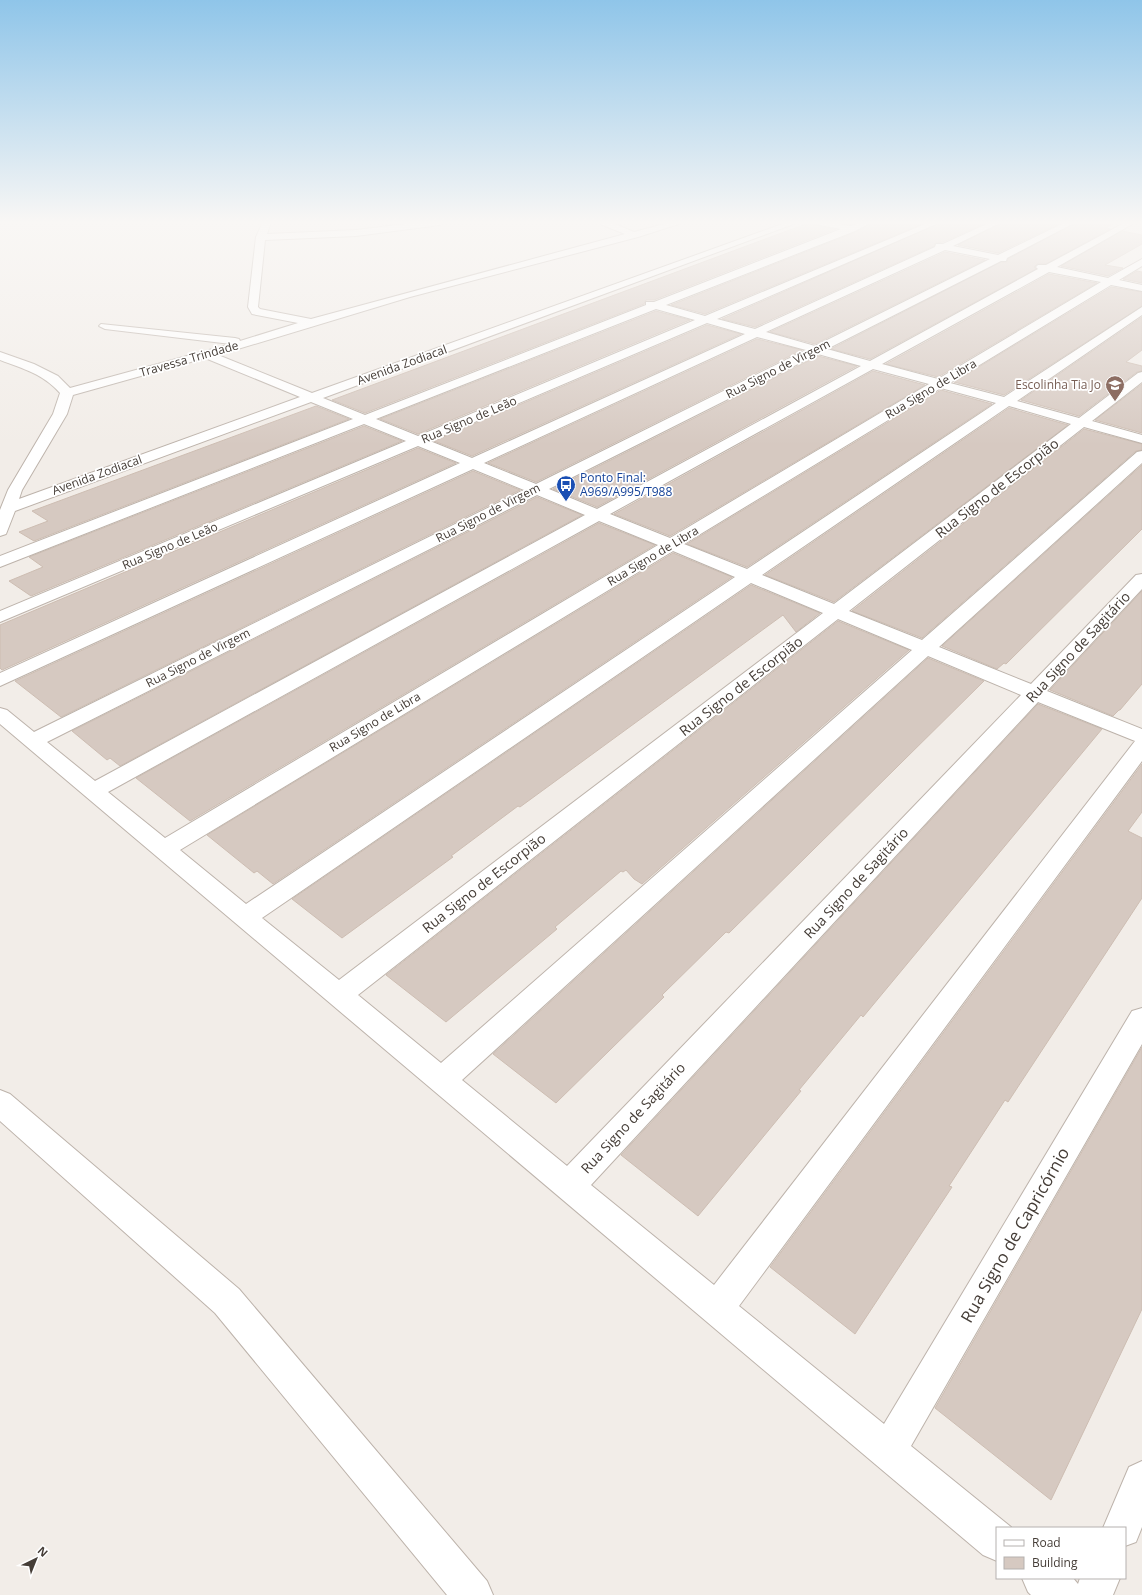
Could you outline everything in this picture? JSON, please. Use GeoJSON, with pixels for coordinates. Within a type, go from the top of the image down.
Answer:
{"type":"FeatureCollection","features":[{"type":"Feature","properties":{"kind":"street","name":"Travessa Trindade"},"geometry":{"type":"LineString","coordinates":[[254,296],[252,307],[256,312],[311,322]]}},
{"type":"Feature","properties":{"kind":"street","name":"Travessa Trindade"},"geometry":{"type":"LineString","coordinates":[[67,393],[293,330],[311,322],[406,296]]}},
{"type":"Feature","properties":{"kind":"street","name":"Avenida Zodiacal"},"geometry":{"type":"LineString","coordinates":[[8,508],[588,296]]}},
{"type":"Feature","properties":{"kind":"street"},"geometry":{"type":"LineString","coordinates":[[622,296],[1142,439]]}},
{"type":"Feature","properties":{"kind":"street"},"geometry":{"type":"LineString","coordinates":[[0,562],[678,296]]}},
{"type":"Feature","properties":{"kind":"street","name":"Rua Signo de Leão"},"geometry":{"type":"LineString","coordinates":[[0,618],[761,296]]}},
{"type":"Feature","properties":{"kind":"street"},"geometry":{"type":"LineString","coordinates":[[0,680],[835,296]]}},
{"type":"Feature","properties":{"kind":"street","name":"Rua Signo de Virgem"},"geometry":{"type":"LineString","coordinates":[[32,740],[816,350],[929,296]]}},
{"type":"Feature","properties":{"kind":"street"},"geometry":{"type":"LineString","coordinates":[[93,791],[871,365],[989,296]]}},
{"type":"Feature","properties":{"kind":"street","name":"Rua Signo de Libra"},"geometry":{"type":"LineString","coordinates":[[164,849],[1085,296]]}},
{"type":"Feature","properties":{"kind":"street"},"geometry":{"type":"LineString","coordinates":[[245,917],[1142,310]]}},
{"type":"Feature","properties":{"kind":"street"},"geometry":{"type":"LineString","coordinates":[[105,326],[246,342]]}},
{"type":"Feature","properties":{"kind":"street"},"geometry":{"type":"LineString","coordinates":[[205,354],[1142,737]]}},
{"type":"Feature","properties":{"kind":"street"},"geometry":{"type":"LineString","coordinates":[[0,356],[30,367],[54,379],[67,393],[60,414],[15,490],[0,530]]}},
{"type":"Feature","properties":{"kind":"street","name":"Rua Signo de Escorpião"},"geometry":{"type":"LineString","coordinates":[[339,995],[1142,376]]}},
{"type":"Feature","properties":{"kind":"street"},"geometry":{"type":"LineString","coordinates":[[442,1080],[1142,455]]}},
{"type":"Feature","properties":{"kind":"street"},"geometry":{"type":"LineString","coordinates":[[0,490],[15,490]]}},
{"type":"Feature","properties":{"kind":"street","name":"Rua Signo de Sagitário"},"geometry":{"type":"LineString","coordinates":[[569,1186],[1142,579]]}},
{"type":"Feature","properties":{"kind":"street"},"geometry":{"type":"LineString","coordinates":[[0,714],[996,1540]]}},
{"type":"Feature","properties":{"kind":"street"},"geometry":{"type":"LineString","coordinates":[[717,1308],[1142,746]]}},
{"type":"Feature","properties":{"kind":"street","name":"Rua Signo de Capricórnio"},"geometry":{"type":"LineString","coordinates":[[888,1451],[1142,1019]]}},
{"type":"Feature","properties":{"kind":"street"},"geometry":{"type":"LineString","coordinates":[[0,1103],[227,1301],[473,1595]]}},
{"type":"Feature","properties":{"kind":"street"},"geometry":{"type":"LineString","coordinates":[[1122,1527],[1142,1480]]}},
{"type":"Feature","properties":{"kind":"street"},"geometry":{"type":"LineString","coordinates":[[1043,1579],[1062,1595]]}},
{"type":"Feature","properties":{"kind":"street"},"geometry":{"type":"LineString","coordinates":[[1093,1595],[1100,1579]]}},
{"type":"Feature","properties":{"kind":"building"},"geometry":{"type":"Polygon","coordinates":[[[611,296],[663,296],[654,300],[646,300],[644,304],[365,413],[332,400],[611,296]]]}},
{"type":"Feature","properties":{"kind":"building"},"geometry":{"type":"Polygon","coordinates":[[[693,296],[747,296],[705,314],[671,305],[693,296]]]}},
{"type":"Feature","properties":{"kind":"building"},"geometry":{"type":"Polygon","coordinates":[[[773,296],[823,296],[755,327],[722,319],[773,296]]]}},
{"type":"Feature","properties":{"kind":"building"},"geometry":{"type":"Polygon","coordinates":[[[848,296],[911,296],[815,344],[770,332],[848,296]]]}},
{"type":"Feature","properties":{"kind":"building"},"geometry":{"type":"Polygon","coordinates":[[[934,296],[985,296],[870,359],[831,349],[934,296]]]}},
{"type":"Feature","properties":{"kind":"building"},"geometry":{"type":"Polygon","coordinates":[[[1008,296],[1074,296],[938,377],[886,364],[1008,296]]]}},
{"type":"Feature","properties":{"kind":"building"},"geometry":{"type":"Polygon","coordinates":[[[1095,296],[1142,296],[1142,306],[1004,395],[954,382],[1095,296]]]}},
{"type":"Feature","properties":{"kind":"building"},"geometry":{"type":"Polygon","coordinates":[[[656,311],[690,320],[418,434],[380,419],[656,311]]]}},
{"type":"Feature","properties":{"kind":"building"},"geometry":{"type":"Polygon","coordinates":[[[1142,317],[1142,350],[1126,362],[1142,366],[1142,371],[1137,372],[1079,416],[1021,400],[1142,317]]]}},
{"type":"Feature","properties":{"kind":"building"},"geometry":{"type":"Polygon","coordinates":[[[707,325],[741,334],[472,456],[434,441],[707,325]]]}},
{"type":"Feature","properties":{"kind":"building"},"geometry":{"type":"Polygon","coordinates":[[[757,339],[802,350],[536,482],[488,463],[757,339]]]}},
{"type":"Feature","properties":{"kind":"building"},"geometry":{"type":"Polygon","coordinates":[[[818,356],[857,366],[597,507],[553,489],[818,356]]]}},
{"type":"Feature","properties":{"kind":"building"},"geometry":{"type":"Polygon","coordinates":[[[873,371],[925,385],[670,536],[614,514],[873,371]]]}},
{"type":"Feature","properties":{"kind":"building"},"geometry":{"type":"Polygon","coordinates":[[[1142,384],[1142,433],[1095,420],[1142,384]]]}},
{"type":"Feature","properties":{"kind":"building"},"geometry":{"type":"Polygon","coordinates":[[[941,390],[992,404],[747,567],[687,544],[941,390]]]}},
{"type":"Feature","properties":{"kind":"building"},"geometry":{"type":"Polygon","coordinates":[[[316,406],[349,419],[34,541],[19,532],[48,521],[32,511],[316,406]]]}},
{"type":"Feature","properties":{"kind":"building"},"geometry":{"type":"Polygon","coordinates":[[[1009,408],[1068,425],[834,602],[765,575],[1009,408]]]}},
{"type":"Feature","properties":{"kind":"building"},"geometry":{"type":"Polygon","coordinates":[[[364,426],[402,441],[31,596],[9,581],[43,567],[29,557],[364,426]]]}},
{"type":"Feature","properties":{"kind":"building"},"geometry":{"type":"Polygon","coordinates":[[[1084,429],[1142,444],[1142,450],[1136,451],[922,638],[852,611],[1084,429]]]}},
{"type":"Feature","properties":{"kind":"building"},"geometry":{"type":"Polygon","coordinates":[[[418,448],[456,463],[2,670],[0,668],[0,625],[418,448]]]}},
{"type":"Feature","properties":{"kind":"building"},"geometry":{"type":"Polygon","coordinates":[[[1142,465],[1142,529],[1006,664],[1004,663],[997,669],[942,646],[1142,465]]]}},
{"type":"Feature","properties":{"kind":"building"},"geometry":{"type":"Polygon","coordinates":[[[473,471],[520,490],[61,717],[15,681],[473,471]]]}},
{"type":"Feature","properties":{"kind":"building"},"geometry":{"type":"Polygon","coordinates":[[[537,497],[582,515],[120,766],[110,758],[107,760],[72,731],[537,497]]]}},
{"type":"Feature","properties":{"kind":"building"},"geometry":{"type":"Polygon","coordinates":[[[599,523],[655,545],[190,821],[136,778],[599,523]]]}},
{"type":"Feature","properties":{"kind":"building"},"geometry":{"type":"Polygon","coordinates":[[[673,553],[732,577],[273,884],[257,871],[254,873],[207,835],[673,553]]]}},
{"type":"Feature","properties":{"kind":"building"},"geometry":{"type":"Polygon","coordinates":[[[751,585],[820,613],[796,632],[783,615],[520,807],[518,806],[451,856],[453,857],[342,938],[292,899],[751,585]]]}},
{"type":"Feature","properties":{"kind":"building"},"geometry":{"type":"Polygon","coordinates":[[[1142,591],[1142,684],[1120,710],[1113,716],[1050,690],[1142,591]]]}},
{"type":"Feature","properties":{"kind":"building"},"geometry":{"type":"Polygon","coordinates":[[[838,621],[909,650],[642,884],[634,879],[626,870],[623,872],[621,871],[555,927],[557,929],[446,1022],[386,975],[838,621]]]}},
{"type":"Feature","properties":{"kind":"building"},"geometry":{"type":"Polygon","coordinates":[[[928,658],[984,681],[729,933],[726,932],[662,995],[664,997],[556,1103],[493,1054],[928,658]]]}},
{"type":"Feature","properties":{"kind":"building"},"geometry":{"type":"Polygon","coordinates":[[[1038,704],[1102,729],[863,1017],[861,1015],[799,1090],[801,1091],[698,1216],[621,1155],[1038,704]]]}},
{"type":"Feature","properties":{"kind":"building"},"geometry":{"type":"Polygon","coordinates":[[[1142,764],[1142,812],[1128,831],[1142,838],[1142,898],[1008,1102],[1005,1100],[949,1186],[952,1187],[855,1334],[770,1267],[1142,764]]]}},
{"type":"Feature","properties":{"kind":"building"},"geometry":{"type":"Polygon","coordinates":[[[1142,1047],[1142,1309],[1051,1500],[935,1408],[1142,1047]]]}},
{"type":"Feature","properties":{"kind":"place","name":"Escolinha Tia Jo"},"geometry":{"type":"Point","coordinates":[1115,402]}},
{"type":"Feature","properties":{"kind":"place","name":"Ponto Final: A969/A995/T988"},"geometry":{"type":"Point","coordinates":[566,502]}}]}
